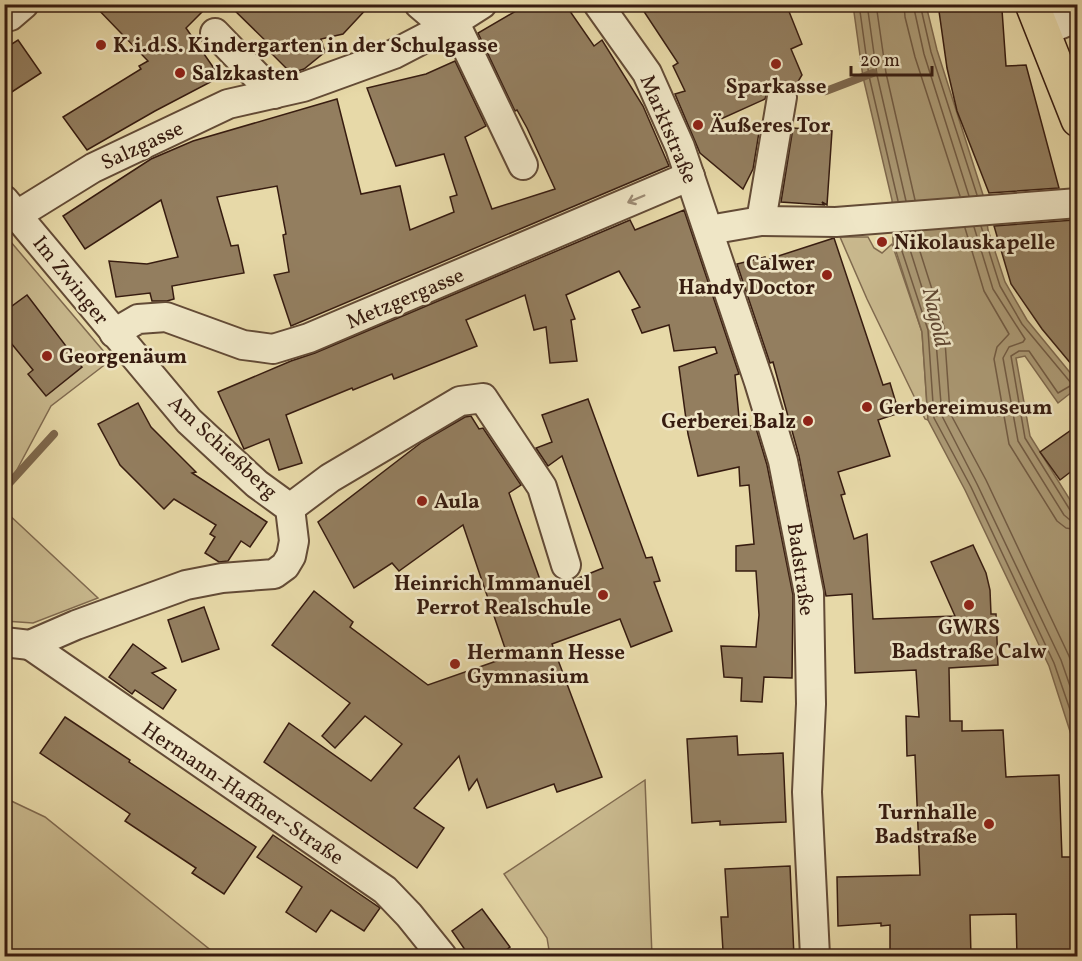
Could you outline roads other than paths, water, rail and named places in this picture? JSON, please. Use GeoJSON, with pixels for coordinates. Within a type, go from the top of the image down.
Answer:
{"type":"FeatureCollection","features":[{"type":"Feature","properties":{"kind":"main road"},"geometry":{"type":"LineString","coordinates":[[1038,18],[1077,120]]}},
{"type":"Feature","properties":{"kind":"street"},"geometry":{"type":"LineString","coordinates":[[419,4],[450,24],[523,165]]}},
{"type":"Feature","properties":{"kind":"street"},"geometry":{"type":"LineString","coordinates":[[450,24],[482,4]]}},
{"type":"Feature","properties":{"kind":"street","name":"Marktstraße"},"geometry":{"type":"LineString","coordinates":[[598,4],[647,73],[680,147],[709,230]]}},
{"type":"Feature","properties":{"kind":"street"},"geometry":{"type":"LineString","coordinates":[[1038,18],[1077,17]]}},
{"type":"Feature","properties":{"kind":"street","name":"Salzgasse"},"geometry":{"type":"LineString","coordinates":[[11,207],[228,104],[303,87],[394,54],[450,24]]}},
{"type":"Feature","properties":{"kind":"street"},"geometry":{"type":"LineString","coordinates":[[214,33],[274,94]]}},
{"type":"Feature","properties":{"kind":"street"},"geometry":{"type":"LineString","coordinates":[[761,221],[782,97]]}},
{"type":"Feature","properties":{"kind":"street","name":"Metzgergasse"},"geometry":{"type":"LineString","coordinates":[[114,333],[138,319],[166,317],[243,345],[273,349],[309,338],[690,176]]}},
{"type":"Feature","properties":{"kind":"street"},"geometry":{"type":"LineString","coordinates":[[709,230],[761,221],[836,222],[1077,203]]}},
{"type":"Feature","properties":{"kind":"street","name":"Im Zwinger"},"geometry":{"type":"LineString","coordinates":[[11,207],[114,333]]}},
{"type":"Feature","properties":{"kind":"street","name":"Badstraße"},"geometry":{"type":"LineString","coordinates":[[709,230],[783,461],[808,593],[812,704],[807,792],[815,957]]}},
{"type":"Feature","properties":{"kind":"street","name":"Am Schießberg"},"geometry":{"type":"LineString","coordinates":[[17,644],[186,585],[222,578],[274,574],[285,566],[291,556],[294,541],[290,508],[257,484],[189,421],[114,333]]}},
{"type":"Feature","properties":{"kind":"street"},"geometry":{"type":"LineString","coordinates":[[290,508],[330,478],[460,401],[483,398],[542,487],[566,565]]}},
{"type":"Feature","properties":{"kind":"street","name":"Hermann-Haffner-Straße"},"geometry":{"type":"LineString","coordinates":[[17,644],[385,890],[409,915],[442,957]]}},
{"type":"Feature","properties":{"kind":"water","name":"Nagold"},"geometry":{"type":"Polygon","coordinates":[[[853,5],[926,5],[937,50],[984,198],[988,230],[1005,282],[1027,320],[1077,381],[1077,388],[1058,403],[1025,356],[1016,358],[1030,436],[1077,511],[1077,753],[1049,666],[965,490],[928,420],[922,332],[893,242],[892,200],[863,77],[853,5]]]}},
{"type":"Feature","properties":{"kind":"waterway"},"geometry":{"type":"LineString","coordinates":[[826,91],[873,73]]}},
{"type":"Feature","properties":{"kind":"waterway"},"geometry":{"type":"LineString","coordinates":[[4,489],[54,434]]}},
{"type":"Feature","properties":{"kind":"place","name":"K.i.d.S. Kindergarten in der Schulgasse"},"geometry":{"type":"Point","coordinates":[101,45]}},
{"type":"Feature","properties":{"kind":"place","name":"Sparkasse"},"geometry":{"type":"Point","coordinates":[776,64]}},
{"type":"Feature","properties":{"kind":"place","name":"Salzkasten"},"geometry":{"type":"Point","coordinates":[180,73]}},
{"type":"Feature","properties":{"kind":"place","name":"Äußeres Tor"},"geometry":{"type":"Point","coordinates":[698,125]}},
{"type":"Feature","properties":{"kind":"place","name":"Nikolauskapelle"},"geometry":{"type":"Point","coordinates":[882,242]}},
{"type":"Feature","properties":{"kind":"place","name":"Calwer Handy Doctor"},"geometry":{"type":"Point","coordinates":[827,275]}},
{"type":"Feature","properties":{"kind":"place","name":"Georgenäum"},"geometry":{"type":"Point","coordinates":[47,356]}},
{"type":"Feature","properties":{"kind":"place","name":"Gerbereimuseum"},"geometry":{"type":"Point","coordinates":[867,407]}},
{"type":"Feature","properties":{"kind":"place","name":"Gerberei Balz"},"geometry":{"type":"Point","coordinates":[808,421]}},
{"type":"Feature","properties":{"kind":"place","name":"Aula"},"geometry":{"type":"Point","coordinates":[422,501]}},
{"type":"Feature","properties":{"kind":"place","name":"Heinrich Immanuel Perrot Realschule"},"geometry":{"type":"Point","coordinates":[603,595]}},
{"type":"Feature","properties":{"kind":"place","name":"GWRS Badstraße Calw"},"geometry":{"type":"Point","coordinates":[969,605]}},
{"type":"Feature","properties":{"kind":"place","name":"Hermann Hesse Gymnasium"},"geometry":{"type":"Point","coordinates":[455,664]}},
{"type":"Feature","properties":{"kind":"place","name":"Turnhalle Badstraße"},"geometry":{"type":"Point","coordinates":[989,824]}}]}
